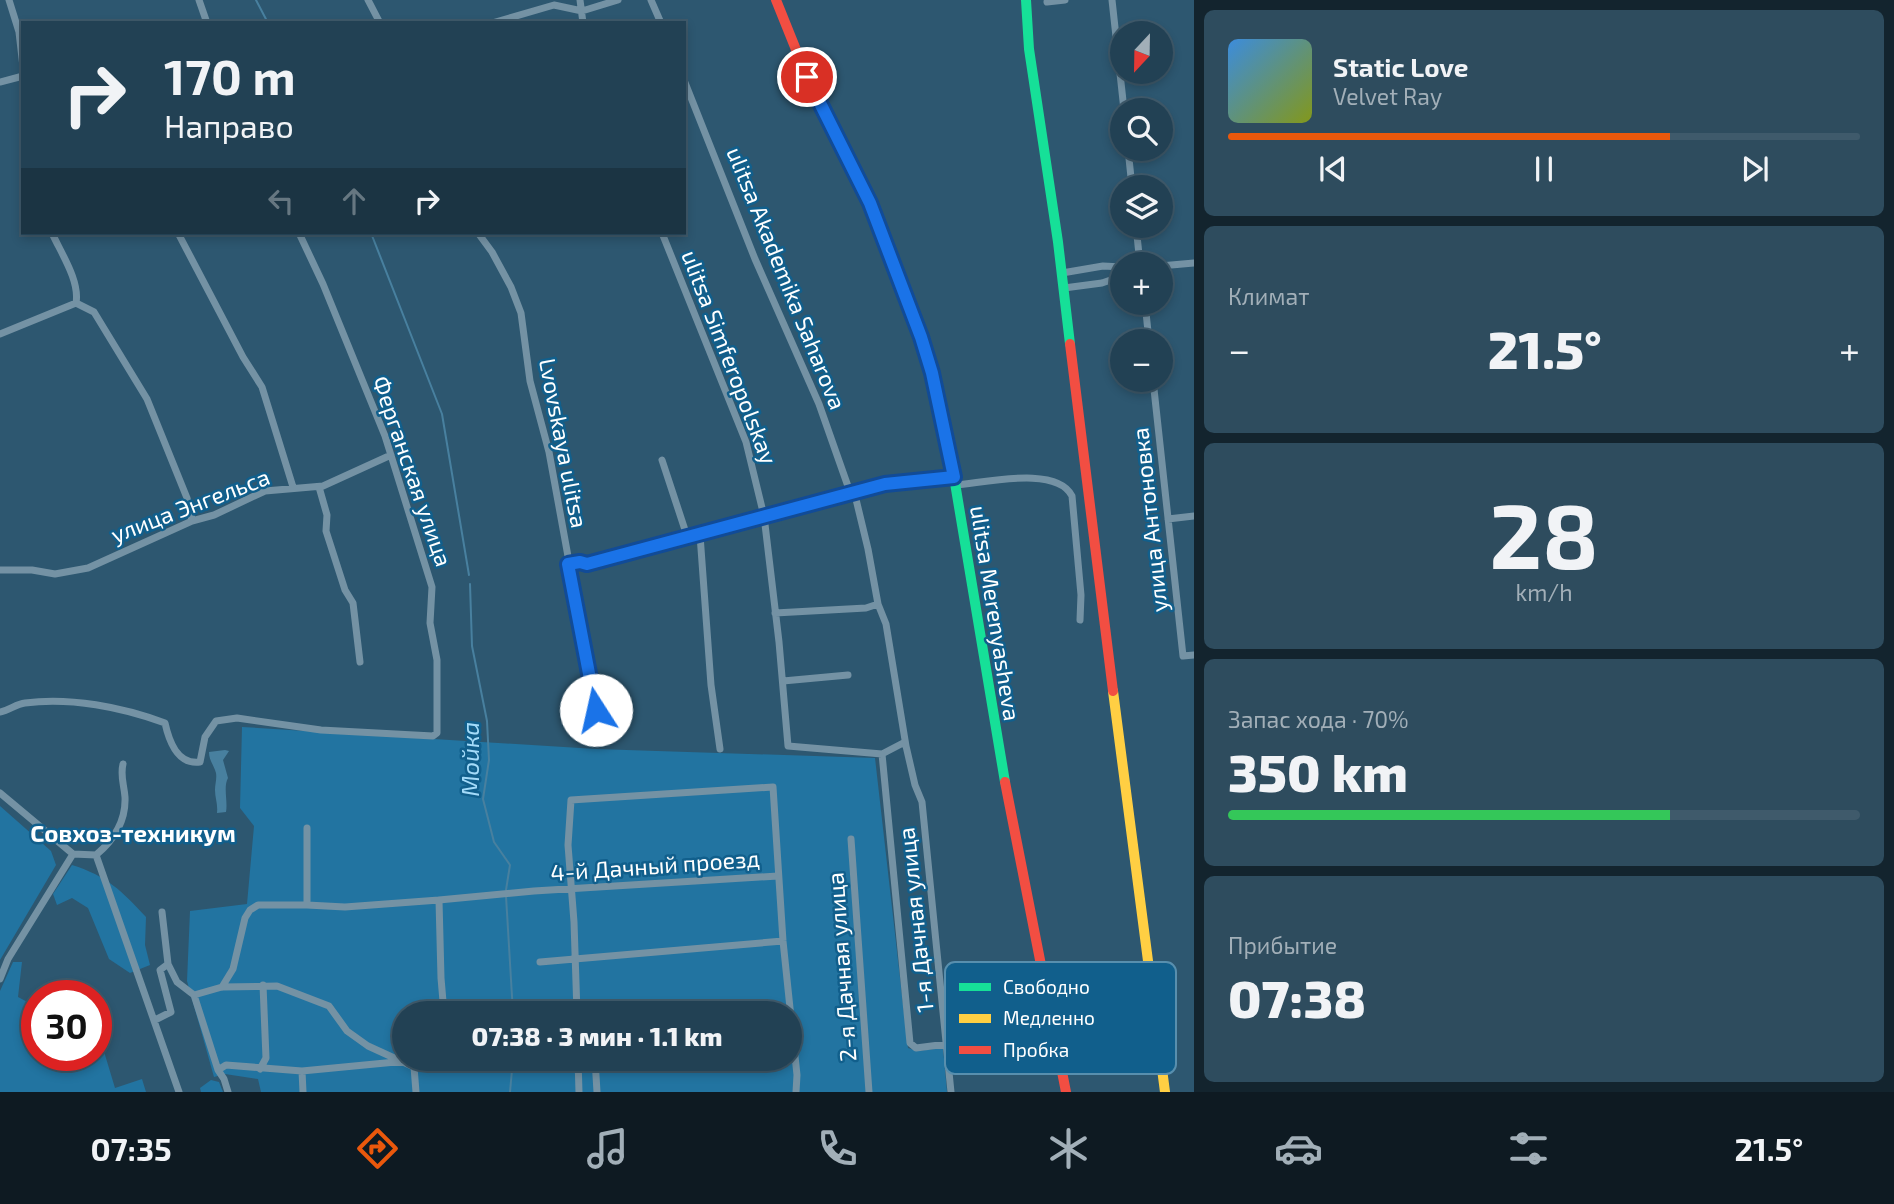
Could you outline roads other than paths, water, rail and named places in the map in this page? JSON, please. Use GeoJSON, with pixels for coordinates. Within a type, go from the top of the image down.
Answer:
{"type":"FeatureCollection","features":[{"type":"Feature","properties":{"kind":"street"},"geometry":{"type":"LineString","coordinates":[[9,0],[19,32],[21,50]]}},
{"type":"Feature","properties":{"kind":"street"},"geometry":{"type":"LineString","coordinates":[[198,0],[206,21]]}},
{"type":"Feature","properties":{"kind":"street"},"geometry":{"type":"LineString","coordinates":[[368,0],[379,21]]}},
{"type":"Feature","properties":{"kind":"street"},"geometry":{"type":"LineString","coordinates":[[580,0],[583,21]]}},
{"type":"Feature","properties":{"kind":"street"},"geometry":{"type":"LineString","coordinates":[[499,21],[554,5],[582,11],[618,0]]}},
{"type":"Feature","properties":{"kind":"street"},"geometry":{"type":"LineString","coordinates":[[651,0],[660,21]]}},
{"type":"Feature","properties":{"kind":"street","name":"ulitsa Merenyasheva"},"geometry":{"type":"LineString","coordinates":[[776,0],[807,77],[870,203],[921,337],[936,387],[955,481],[1004,778],[1040,962]]}},
{"type":"Feature","properties":{"kind":"street"},"geometry":{"type":"LineString","coordinates":[[1026,0],[1029,49],[1064,288],[1097,571],[1148,962]]}},
{"type":"Feature","properties":{"kind":"street"},"geometry":{"type":"LineString","coordinates":[[1047,2],[1065,0]]}},
{"type":"Feature","properties":{"kind":"street"},"geometry":{"type":"LineString","coordinates":[[1112,0],[1123,98]]}},
{"type":"Feature","properties":{"kind":"street"},"geometry":{"type":"LineString","coordinates":[[0,82],[21,77]]}},
{"type":"Feature","properties":{"kind":"street","name":"ulitsa Akademika Saharova"},"geometry":{"type":"LineString","coordinates":[[686,85],[755,258],[819,404],[852,492],[868,549],[878,604],[886,624],[906,744]]}},
{"type":"Feature","properties":{"kind":"street"},"geometry":{"type":"LineString","coordinates":[[53,235],[73,279],[78,294],[76,303]]}},
{"type":"Feature","properties":{"kind":"street"},"geometry":{"type":"LineString","coordinates":[[179,235],[243,357],[262,387],[293,487]]}},
{"type":"Feature","properties":{"kind":"street","name":"Ферганская улица"},"geometry":{"type":"LineString","coordinates":[[0,712],[15,709],[22,703],[53,701],[134,712],[165,723],[174,750],[183,759],[193,763],[200,762],[205,737],[216,721],[237,718],[321,730],[433,736],[437,733],[437,660],[430,623],[432,587],[386,436],[300,235]]}},
{"type":"Feature","properties":{"kind":"street","name":"Lvovskaya ulitsa"},"geometry":{"type":"LineString","coordinates":[[479,235],[511,287],[521,313],[530,381],[549,452],[596,710]]}},
{"type":"Feature","properties":{"kind":"street","name":"ulitsa Simferopolskay"},"geometry":{"type":"LineString","coordinates":[[663,235],[746,442],[764,516],[788,746],[882,754]]}},
{"type":"Feature","properties":{"kind":"street"},"geometry":{"type":"LineString","coordinates":[[1173,265],[1194,263]]}},
{"type":"Feature","properties":{"kind":"street"},"geometry":{"type":"LineString","coordinates":[[1062,273],[1110,266]]}},
{"type":"Feature","properties":{"kind":"street"},"geometry":{"type":"LineString","coordinates":[[1064,288],[1110,280]]}},
{"type":"Feature","properties":{"kind":"street"},"geometry":{"type":"LineString","coordinates":[[0,334],[76,303],[94,312],[147,399],[187,498],[192,521]]}},
{"type":"Feature","properties":{"kind":"street","name":"улица Антоновка"},"geometry":{"type":"LineString","coordinates":[[1154,392],[1183,656],[1194,655]]}},
{"type":"Feature","properties":{"kind":"street","name":"улица Энгельса"},"geometry":{"type":"LineString","coordinates":[[0,570],[32,570],[55,574],[88,568],[265,491],[319,487],[391,456]]}},
{"type":"Feature","properties":{"kind":"street"},"geometry":{"type":"LineString","coordinates":[[662,460],[687,536]]}},
{"type":"Feature","properties":{"kind":"street"},"geometry":{"type":"LineString","coordinates":[[568,564],[587,564],[885,484],[1040,477],[1067,488],[1072,496],[1081,595],[1080,620]]}},
{"type":"Feature","properties":{"kind":"street"},"geometry":{"type":"LineString","coordinates":[[319,487],[327,515],[326,531],[345,590],[353,603],[360,662]]}},
{"type":"Feature","properties":{"kind":"street"},"geometry":{"type":"LineString","coordinates":[[1168,519],[1194,516]]}},
{"type":"Feature","properties":{"kind":"street"},"geometry":{"type":"LineString","coordinates":[[700,535],[711,685],[720,749]]}},
{"type":"Feature","properties":{"kind":"street"},"geometry":{"type":"LineString","coordinates":[[775,613],[866,608],[878,604]]}},
{"type":"Feature","properties":{"kind":"street"},"geometry":{"type":"LineString","coordinates":[[783,681],[848,675]]}},
{"type":"Feature","properties":{"kind":"street"},"geometry":{"type":"LineString","coordinates":[[906,744],[882,754],[910,1043],[916,1048],[945,1044]]}},
{"type":"Feature","properties":{"kind":"street","name":"1-я Дачная улица"},"geometry":{"type":"LineString","coordinates":[[906,744],[915,785],[922,802],[926,829],[945,1024]]}},
{"type":"Feature","properties":{"kind":"street"},"geometry":{"type":"LineString","coordinates":[[0,793],[73,854],[96,855],[113,840],[122,819],[125,797],[120,775],[123,764]]}},
{"type":"Feature","properties":{"kind":"street"},"geometry":{"type":"LineString","coordinates":[[577,1001],[568,845],[571,800],[773,787],[789,1001]]}},
{"type":"Feature","properties":{"kind":"street"},"geometry":{"type":"LineString","coordinates":[[307,828],[307,905]]}},
{"type":"Feature","properties":{"kind":"street","name":"2-я Дачная улица"},"geometry":{"type":"LineString","coordinates":[[851,839],[869,1092]]}},
{"type":"Feature","properties":{"kind":"street"},"geometry":{"type":"LineString","coordinates":[[0,979],[8,960],[73,854]]}},
{"type":"Feature","properties":{"kind":"street"},"geometry":{"type":"LineString","coordinates":[[96,855],[179,1092]]}},
{"type":"Feature","properties":{"kind":"street","name":"4-й Дачный проезд"},"geometry":{"type":"LineString","coordinates":[[222,987],[233,969],[245,918],[250,910],[258,905],[345,907],[534,891],[778,876]]}},
{"type":"Feature","properties":{"kind":"street"},"geometry":{"type":"LineString","coordinates":[[439,900],[443,1001]]}},
{"type":"Feature","properties":{"kind":"street"},"geometry":{"type":"LineString","coordinates":[[162,912],[168,964],[177,982],[194,995],[218,1070],[228,1092]]}},
{"type":"Feature","properties":{"kind":"street"},"geometry":{"type":"LineString","coordinates":[[540,962],[783,941]]}},
{"type":"Feature","properties":{"kind":"street"},"geometry":{"type":"LineString","coordinates":[[155,1020],[171,1012],[160,970],[168,964]]}},
{"type":"Feature","properties":{"kind":"street"},"geometry":{"type":"LineString","coordinates":[[260,1069],[267,1058],[263,985]]}},
{"type":"Feature","properties":{"kind":"street"},"geometry":{"type":"LineString","coordinates":[[194,995],[222,987],[277,986],[329,1006],[347,1031],[368,1046],[392,1056]]}},
{"type":"Feature","properties":{"kind":"street"},"geometry":{"type":"LineString","coordinates":[[218,1070],[226,1065],[302,1071],[392,1062]]}},
{"type":"Feature","properties":{"kind":"street"},"geometry":{"type":"LineString","coordinates":[[302,1071],[303,1092]]}},
{"type":"Feature","properties":{"kind":"street"},"geometry":{"type":"LineString","coordinates":[[414,1071],[416,1092]]}},
{"type":"Feature","properties":{"kind":"street"},"geometry":{"type":"LineString","coordinates":[[578,1071],[579,1092]]}},
{"type":"Feature","properties":{"kind":"street"},"geometry":{"type":"LineString","coordinates":[[596,1071],[597,1092]]}},
{"type":"Feature","properties":{"kind":"street"},"geometry":{"type":"LineString","coordinates":[[796,1092],[797,1071]]}},
{"type":"Feature","properties":{"kind":"street","name":"1-я Дачная улица"},"geometry":{"type":"LineString","coordinates":[[950,1074],[951,1092]]}},
{"type":"Feature","properties":{"kind":"street","name":"ulitsa Merenyasheva"},"geometry":{"type":"LineString","coordinates":[[1062,1074],[1066,1092]]}},
{"type":"Feature","properties":{"kind":"street"},"geometry":{"type":"LineString","coordinates":[[1163,1074],[1165,1092]]}},
{"type":"Feature","properties":{"kind":"waterway","name":"Мойка"},"geometry":{"type":"LineString","coordinates":[[256,0],[267,21]]}},
{"type":"Feature","properties":{"kind":"waterway","name":"Мойка"},"geometry":{"type":"LineString","coordinates":[[372,235],[442,414],[469,575]]}},
{"type":"Feature","properties":{"kind":"waterway","name":"Мойка"},"geometry":{"type":"LineString","coordinates":[[470,584],[472,646],[487,721],[489,760],[483,799],[494,842],[510,865],[506,890]]}},
{"type":"Feature","properties":{"kind":"waterway","name":"Мойка"},"geometry":{"type":"LineString","coordinates":[[506,896],[512,1001]]}},
{"type":"Feature","properties":{"kind":"waterway","name":"Мойка"},"geometry":{"type":"LineString","coordinates":[[510,1092],[512,1071]]}},
{"type":"Feature","properties":{"kind":"district","name":"Совхоз-техникум"},"geometry":{"type":"Point","coordinates":[133,832]}}]}
